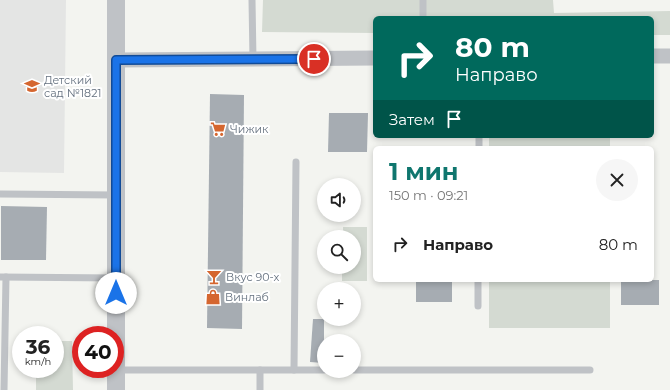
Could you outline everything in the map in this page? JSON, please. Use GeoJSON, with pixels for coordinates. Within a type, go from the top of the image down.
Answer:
{"type":"FeatureCollection","features":[{"type":"Feature","properties":{"kind":"street"},"geometry":{"type":"LineString","coordinates":[[116,0],[116,326]]}},
{"type":"Feature","properties":{"kind":"street"},"geometry":{"type":"LineString","coordinates":[[654,56],[670,56]]}},
{"type":"Feature","properties":{"kind":"street"},"geometry":{"type":"LineString","coordinates":[[116,60],[373,58]]}},
{"type":"Feature","properties":{"kind":"street"},"geometry":{"type":"LineString","coordinates":[[116,378],[116,390]]}},
{"type":"Feature","properties":{"kind":"lane"},"geometry":{"type":"LineString","coordinates":[[252,0],[253,59]]}},
{"type":"Feature","properties":{"kind":"lane"},"geometry":{"type":"LineString","coordinates":[[423,0],[423,16]]}},
{"type":"Feature","properties":{"kind":"lane"},"geometry":{"type":"LineString","coordinates":[[294,370],[296,162]]}},
{"type":"Feature","properties":{"kind":"lane"},"geometry":{"type":"LineString","coordinates":[[0,194],[116,195]]}},
{"type":"Feature","properties":{"kind":"lane"},"geometry":{"type":"LineString","coordinates":[[4,390],[3,277],[116,278]]}},
{"type":"Feature","properties":{"kind":"lane"},"geometry":{"type":"LineString","coordinates":[[478,282],[478,306]]}},
{"type":"Feature","properties":{"kind":"lane"},"geometry":{"type":"LineString","coordinates":[[124,370],[317,370]]}},
{"type":"Feature","properties":{"kind":"lane"},"geometry":{"type":"LineString","coordinates":[[260,370],[260,390]]}},
{"type":"Feature","properties":{"kind":"lane"},"geometry":{"type":"LineString","coordinates":[[361,370],[590,370]]}},
{"type":"Feature","properties":{"kind":"shaded area","name":"Детский сад №1821"},"geometry":{"type":"Polygon","coordinates":[[[0,0],[66,0],[64,173],[0,172],[0,0]]]}},
{"type":"Feature","properties":{"kind":"shaded area"},"geometry":{"type":"Polygon","coordinates":[[[263,0],[553,0],[554,13],[670,11],[670,35],[654,35],[654,16],[373,16],[373,33],[262,32],[263,0]]]}},
{"type":"Feature","properties":{"kind":"shaded area"},"geometry":{"type":"Polygon","coordinates":[[[489,138],[610,138],[610,146],[489,146],[489,138]]]}},
{"type":"Feature","properties":{"kind":"shaded area"},"geometry":{"type":"Polygon","coordinates":[[[343,227],[367,227],[367,281],[342,281],[342,274],[361,274],[361,230],[343,230],[343,227]]]}},
{"type":"Feature","properties":{"kind":"shaded area"},"geometry":{"type":"Polygon","coordinates":[[[489,282],[610,282],[610,328],[489,328],[489,282]]]}},
{"type":"Feature","properties":{"kind":"shaded area"},"geometry":{"type":"Polygon","coordinates":[[[64,341],[72,341],[73,390],[36,390],[36,378],[64,378],[64,341]]]}},
{"type":"Feature","properties":{"kind":"building"},"geometry":{"type":"Polygon","coordinates":[[[210,94],[244,95],[242,329],[207,328],[210,94]]]}},
{"type":"Feature","properties":{"kind":"building"},"geometry":{"type":"Polygon","coordinates":[[[329,113],[368,113],[367,152],[328,152],[329,113]]]}},
{"type":"Feature","properties":{"kind":"building"},"geometry":{"type":"Polygon","coordinates":[[[1,206],[47,207],[46,260],[1,260],[1,206]]]}},
{"type":"Feature","properties":{"kind":"building"},"geometry":{"type":"Polygon","coordinates":[[[654,280],[659,280],[659,305],[621,305],[621,282],[654,282],[654,280]]]}},
{"type":"Feature","properties":{"kind":"building"},"geometry":{"type":"Polygon","coordinates":[[[416,282],[452,282],[452,302],[416,302],[416,282]]]}},
{"type":"Feature","properties":{"kind":"building"},"geometry":{"type":"Polygon","coordinates":[[[313,319],[317,319],[317,326],[324,326],[324,334],[317,334],[317,362],[310,362],[313,319]]]}},
{"type":"Feature","properties":{"kind":"place","name":"Детский сад №1821"},"geometry":{"type":"Point","coordinates":[32,86]}},
{"type":"Feature","properties":{"kind":"place","name":"Чижик"},"geometry":{"type":"Point","coordinates":[218,129]}},
{"type":"Feature","properties":{"kind":"place","name":"Вкус 90-х"},"geometry":{"type":"Point","coordinates":[214,277]}},
{"type":"Feature","properties":{"kind":"place","name":"Винлаб"},"geometry":{"type":"Point","coordinates":[213,297]}},
{"type":"Feature","properties":{"kind":"route"},"geometry":{"type":"LineString","coordinates":[[116,293],[116,60],[314,59]]}}]}
